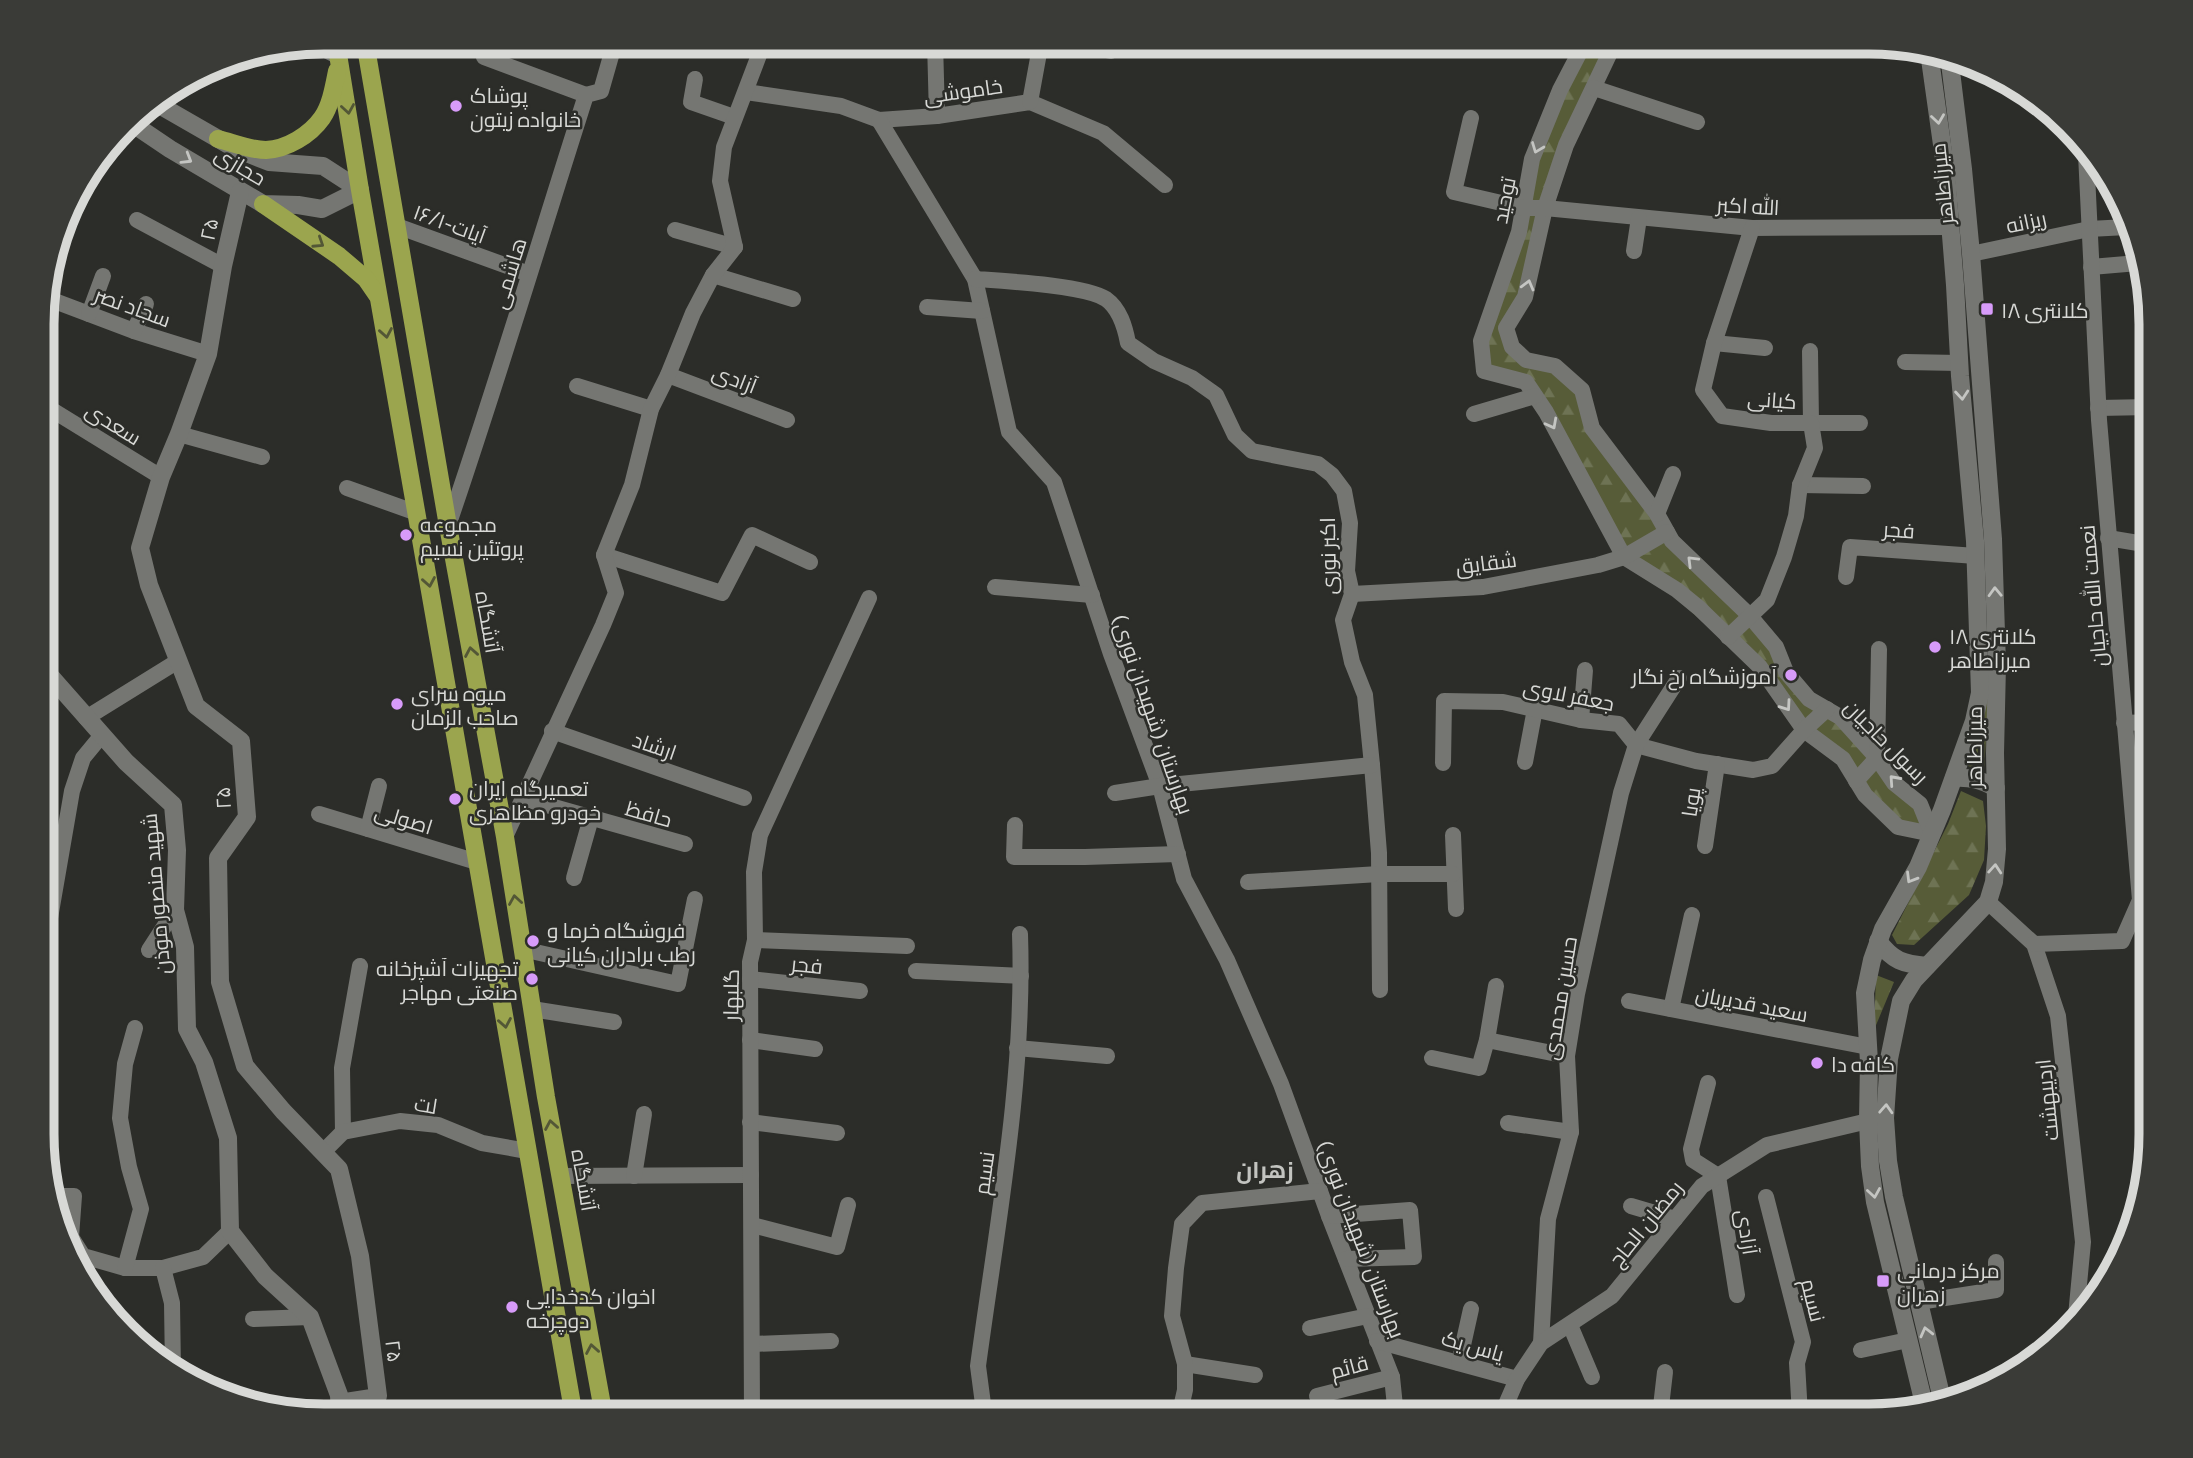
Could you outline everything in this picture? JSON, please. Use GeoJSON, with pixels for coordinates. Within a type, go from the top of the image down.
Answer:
{"type":"FeatureCollection","features":[{"type":"Feature","properties":{"kind":"main road"},"geometry":{"type":"LineString","coordinates":[[218,139],[251,149],[268,150],[303,137],[322,117],[333,90],[338,54]]}},
{"type":"Feature","properties":{"kind":"main road"},"geometry":{"type":"LineString","coordinates":[[339,54],[572,1404]]}},
{"type":"Feature","properties":{"kind":"main road","name":"آتشگاه"},"geometry":{"type":"LineString","coordinates":[[367,54],[602,1404]]}},
{"type":"Feature","properties":{"kind":"main road","name":"میرزاطاهر"},"geometry":{"type":"LineString","coordinates":[[1923,1399],[1875,1202],[1870,1166],[1865,993],[1871,960],[1888,919],[1918,867],[1932,834],[1974,721],[1980,694],[1976,556],[1946,173],[1930,61]]}},
{"type":"Feature","properties":{"kind":"main road","name":"میرزاطاهر"},"geometry":{"type":"LineString","coordinates":[[1950,67],[1971,254],[1993,539],[1997,665],[1997,849],[1994,883],[1988,902]]}},
{"type":"Feature","properties":{"kind":"main road","name":"حجازی"},"geometry":{"type":"LineString","coordinates":[[163,108],[234,148],[269,162],[323,166],[360,190]]}},
{"type":"Feature","properties":{"kind":"main road","name":"حجازی"},"geometry":{"type":"LineString","coordinates":[[139,128],[262,204],[322,209],[360,190]]}},
{"type":"Feature","properties":{"kind":"main road"},"geometry":{"type":"LineString","coordinates":[[360,190],[390,188]]}},
{"type":"Feature","properties":{"kind":"main road","name":"۲۵"},"geometry":{"type":"LineString","coordinates":[[240,192],[223,266],[208,354],[161,477],[140,548],[149,585],[196,706],[241,741],[247,817],[218,858],[220,982],[245,1066],[339,1169],[360,1256],[378,1396]]}},
{"type":"Feature","properties":{"kind":"main road"},"geometry":{"type":"LineString","coordinates":[[262,204],[340,256],[366,279],[381,300]]}},
{"type":"Feature","properties":{"kind":"main road","name":"شهید منصور موذن"},"geometry":{"type":"LineString","coordinates":[[54,681],[126,762],[173,805],[177,850],[175,910],[185,947],[187,1029],[204,1062],[228,1138],[230,1231]]}},
{"type":"Feature","properties":{"kind":"main road"},"geometry":{"type":"LineString","coordinates":[[1954,778],[1982,780],[1996,788]]}},
{"type":"Feature","properties":{"kind":"main road"},"geometry":{"type":"LineString","coordinates":[[1941,1394],[1894,1197],[1888,1161],[1885,1118],[1889,1059],[1901,1001],[1914,980],[1988,902]]}},
{"type":"Feature","properties":{"kind":"main road"},"geometry":{"type":"LineString","coordinates":[[1878,942],[1889,955],[1904,962],[1927,966]]}},
{"type":"Feature","properties":{"kind":"main road"},"geometry":{"type":"LineString","coordinates":[[230,1231],[265,1276],[310,1317],[339,1395],[340,1404]]}},
{"type":"Feature","properties":{"kind":"street","name":"هاشمی"},"geometry":{"type":"LineString","coordinates":[[448,526],[488,410],[586,95],[601,91],[612,54]]}},
{"type":"Feature","properties":{"kind":"street"},"geometry":{"type":"LineString","coordinates":[[735,247],[720,181],[724,147],[760,54]]}},
{"type":"Feature","properties":{"kind":"street"},"geometry":{"type":"LineString","coordinates":[[935,54],[937,116]]}},
{"type":"Feature","properties":{"kind":"street"},"geometry":{"type":"LineString","coordinates":[[1030,103],[1039,54]]}},
{"type":"Feature","properties":{"kind":"street","name":"توحید"},"geometry":{"type":"LineString","coordinates":[[1535,396],[1526,382],[1484,371],[1481,341],[1519,232],[1532,159],[1560,90],[1579,54]]}},
{"type":"Feature","properties":{"kind":"street","name":"توحید"},"geometry":{"type":"LineString","coordinates":[[1512,347],[1506,328],[1525,297],[1545,208],[1566,145],[1610,54]]}},
{"type":"Feature","properties":{"kind":"street"},"geometry":{"type":"LineString","coordinates":[[484,57],[586,95]]}},
{"type":"Feature","properties":{"kind":"street"},"geometry":{"type":"LineString","coordinates":[[695,79],[691,103],[734,117]]}},
{"type":"Feature","properties":{"kind":"street"},"geometry":{"type":"LineString","coordinates":[[1594,88],[1698,122]]}},
{"type":"Feature","properties":{"kind":"street","name":"خاموشی"},"geometry":{"type":"LineString","coordinates":[[746,92],[841,106],[879,120],[937,116],[1030,103],[1103,133],[1165,185]]}},
{"type":"Feature","properties":{"kind":"street"},"geometry":{"type":"LineString","coordinates":[[1553,107],[1581,115]]}},
{"type":"Feature","properties":{"kind":"street","name":"الله اکبر"},"geometry":{"type":"LineString","coordinates":[[1471,118],[1454,192],[1523,208],[1752,229],[1950,227]]}},
{"type":"Feature","properties":{"kind":"street","name":"بهارستان (شهیدان نوری)"},"geometry":{"type":"LineString","coordinates":[[879,120],[975,279],[1009,432],[1055,482],[1111,653],[1160,786],[1184,879],[1227,960],[1282,1084],[1329,1216],[1392,1377],[1395,1404]]}},
{"type":"Feature","properties":{"kind":"street","name":"نعمت الله حاجیان"},"geometry":{"type":"LineString","coordinates":[[2086,165],[2098,408],[2139,889]]}},
{"type":"Feature","properties":{"kind":"street"},"geometry":{"type":"LineString","coordinates":[[1634,251],[1639,218]]}},
{"type":"Feature","properties":{"kind":"street"},"geometry":{"type":"LineString","coordinates":[[137,220],[223,266]]}},
{"type":"Feature","properties":{"kind":"street","name":"۱۶/۱-آیات"},"geometry":{"type":"LineString","coordinates":[[397,226],[529,274]]}},
{"type":"Feature","properties":{"kind":"street","name":"ریزانه"},"geometry":{"type":"LineString","coordinates":[[1971,254],[2089,229],[2120,227]]}},
{"type":"Feature","properties":{"kind":"street","name":"کیانی"},"geometry":{"type":"LineString","coordinates":[[1728,636],[1767,600],[1784,557],[1796,516],[1800,485],[1815,448],[1811,422],[1771,422],[1722,416],[1703,390],[1714,343],[1752,229]]}},
{"type":"Feature","properties":{"kind":"street"},"geometry":{"type":"LineString","coordinates":[[675,230],[735,247]]}},
{"type":"Feature","properties":{"kind":"street"},"geometry":{"type":"LineString","coordinates":[[505,837],[616,593],[604,555],[632,485],[651,409],[693,313],[713,275],[735,247]]}},
{"type":"Feature","properties":{"kind":"street"},"geometry":{"type":"LineString","coordinates":[[2091,267],[2132,263]]}},
{"type":"Feature","properties":{"kind":"street"},"geometry":{"type":"LineString","coordinates":[[713,275],[793,299]]}},
{"type":"Feature","properties":{"kind":"street"},"geometry":{"type":"LineString","coordinates":[[89,314],[103,276]]}},
{"type":"Feature","properties":{"kind":"street","name":"اکبر نوری"},"geometry":{"type":"LineString","coordinates":[[975,279],[1072,290],[1107,300],[1125,323],[1128,343],[1154,361],[1192,379],[1216,396],[1235,435],[1252,451],[1318,464],[1332,475],[1344,491],[1350,523],[1347,571],[1352,594],[1343,620],[1352,662],[1365,695],[1379,874],[1380,990]]}},
{"type":"Feature","properties":{"kind":"street","name":"سجاد نصر"},"geometry":{"type":"LineString","coordinates":[[56,301],[134,331],[208,354]]}},
{"type":"Feature","properties":{"kind":"street"},"geometry":{"type":"LineString","coordinates":[[134,331],[146,304]]}},
{"type":"Feature","properties":{"kind":"street"},"geometry":{"type":"LineString","coordinates":[[927,307],[982,311]]}},
{"type":"Feature","properties":{"kind":"street"},"geometry":{"type":"LineString","coordinates":[[1714,343],[1765,348]]}},
{"type":"Feature","properties":{"kind":"street","name":"رسول حاجیان"},"geometry":{"type":"LineString","coordinates":[[1512,347],[1526,359],[1555,366],[1582,390],[1592,428],[1657,514],[1672,541],[1749,615],[1776,647],[1786,673],[1809,699],[1840,717],[1877,758],[1894,783],[1920,804],[1932,834]]}},
{"type":"Feature","properties":{"kind":"street"},"geometry":{"type":"LineString","coordinates":[[1810,351],[1811,422],[1860,423]]}},
{"type":"Feature","properties":{"kind":"street"},"geometry":{"type":"LineString","coordinates":[[1905,362],[1959,363]]}},
{"type":"Feature","properties":{"kind":"street","name":"آزادی"},"geometry":{"type":"LineString","coordinates":[[668,375],[786,420]]}},
{"type":"Feature","properties":{"kind":"street"},"geometry":{"type":"LineString","coordinates":[[577,386],[651,409]]}},
{"type":"Feature","properties":{"kind":"street"},"geometry":{"type":"LineString","coordinates":[[1474,414],[1535,396],[1624,557],[1699,608],[1760,667],[1804,730],[1843,759],[1865,795],[1898,827],[1932,834]]}},
{"type":"Feature","properties":{"kind":"street"},"geometry":{"type":"LineString","coordinates":[[2098,408],[2139,407]]}},
{"type":"Feature","properties":{"kind":"street","name":"سعدی"},"geometry":{"type":"LineString","coordinates":[[54,411],[161,477]]}},
{"type":"Feature","properties":{"kind":"street"},"geometry":{"type":"LineString","coordinates":[[179,434],[262,457]]}},
{"type":"Feature","properties":{"kind":"street"},"geometry":{"type":"LineString","coordinates":[[1657,514],[1673,474]]}},
{"type":"Feature","properties":{"kind":"street"},"geometry":{"type":"LineString","coordinates":[[1800,485],[1863,485]]}},
{"type":"Feature","properties":{"kind":"street"},"geometry":{"type":"LineString","coordinates":[[347,488],[417,513]]}},
{"type":"Feature","properties":{"kind":"street","name":"شقایق"},"geometry":{"type":"LineString","coordinates":[[1352,594],[1483,587],[1598,565],[1624,557],[1667,532]]}},
{"type":"Feature","properties":{"kind":"street"},"geometry":{"type":"LineString","coordinates":[[604,555],[722,593],[752,535],[810,562]]}},
{"type":"Feature","properties":{"kind":"street"},"geometry":{"type":"LineString","coordinates":[[2108,538],[2139,543]]}},
{"type":"Feature","properties":{"kind":"street","name":"فجر"},"geometry":{"type":"LineString","coordinates":[[1846,577],[1850,547],[1976,556]]}},
{"type":"Feature","properties":{"kind":"street"},"geometry":{"type":"LineString","coordinates":[[1699,608],[1713,583]]}},
{"type":"Feature","properties":{"kind":"street"},"geometry":{"type":"LineString","coordinates":[[995,587],[1092,595]]}},
{"type":"Feature","properties":{"kind":"street","name":"گلبهار"},"geometry":{"type":"LineString","coordinates":[[752,1404],[750,962],[755,940],[754,872],[760,835],[869,598]]}},
{"type":"Feature","properties":{"kind":"street"},"geometry":{"type":"LineString","coordinates":[[1856,781],[1877,758],[1879,649]]}},
{"type":"Feature","properties":{"kind":"street"},"geometry":{"type":"LineString","coordinates":[[86,718],[178,661]]}},
{"type":"Feature","properties":{"kind":"street"},"geometry":{"type":"LineString","coordinates":[[1581,720],[1585,670]]}},
{"type":"Feature","properties":{"kind":"street","name":"حسین محمدی"},"geometry":{"type":"LineString","coordinates":[[1541,1343],[1548,1219],[1571,1132],[1567,1056],[1577,994],[1621,793],[1636,745],[1679,678]]}},
{"type":"Feature","properties":{"kind":"street","name":"جعفر لاوی"},"geometry":{"type":"LineString","coordinates":[[1443,763],[1444,701],[1503,702],[1581,720],[1619,724],[1636,745],[1753,770],[1772,766],[1804,730]]}},
{"type":"Feature","properties":{"kind":"street"},"geometry":{"type":"LineString","coordinates":[[1525,762],[1535,709]]}},
{"type":"Feature","properties":{"kind":"street"},"geometry":{"type":"LineString","coordinates":[[1804,730],[1827,709]]}},
{"type":"Feature","properties":{"kind":"street"},"geometry":{"type":"LineString","coordinates":[[2124,723],[2139,722]]}},
{"type":"Feature","properties":{"kind":"street","name":"ارشاد"},"geometry":{"type":"LineString","coordinates":[[552,732],[744,798]]}},
{"type":"Feature","properties":{"kind":"street"},"geometry":{"type":"LineString","coordinates":[[54,862],[83,758],[102,735]]}},
{"type":"Feature","properties":{"kind":"street","name":"پویا"},"geometry":{"type":"LineString","coordinates":[[1705,846],[1717,764]]}},
{"type":"Feature","properties":{"kind":"street"},"geometry":{"type":"LineString","coordinates":[[1115,793],[1372,765]]}},
{"type":"Feature","properties":{"kind":"street"},"geometry":{"type":"LineString","coordinates":[[368,829],[380,786]]}},
{"type":"Feature","properties":{"kind":"street","name":"حافظ"},"geometry":{"type":"LineString","coordinates":[[522,799],[685,844]]}},
{"type":"Feature","properties":{"kind":"street","name":"اصولی"},"geometry":{"type":"LineString","coordinates":[[319,814],[477,862]]}},
{"type":"Feature","properties":{"kind":"street"},"geometry":{"type":"LineString","coordinates":[[574,878],[591,818]]}},
{"type":"Feature","properties":{"kind":"street"},"geometry":{"type":"LineString","coordinates":[[1015,825],[1013,857],[1178,854]]}},
{"type":"Feature","properties":{"kind":"street"},"geometry":{"type":"LineString","coordinates":[[1452,835],[1456,909]]}},
{"type":"Feature","properties":{"kind":"street"},"geometry":{"type":"LineString","coordinates":[[1248,883],[1379,874],[1453,874]]}},
{"type":"Feature","properties":{"kind":"street"},"geometry":{"type":"LineString","coordinates":[[522,949],[678,984],[695,899]]}},
{"type":"Feature","properties":{"kind":"street","name":"اردیبهشت"},"geometry":{"type":"LineString","coordinates":[[1988,902],[2034,944],[2058,1016],[2083,1242],[2077,1306]]}},
{"type":"Feature","properties":{"kind":"street","name":"نعمت الله حاجیان"},"geometry":{"type":"LineString","coordinates":[[2034,944],[2122,941],[2139,902]]}},
{"type":"Feature","properties":{"kind":"street"},"geometry":{"type":"LineString","coordinates":[[149,950],[175,910]]}},
{"type":"Feature","properties":{"kind":"street"},"geometry":{"type":"LineString","coordinates":[[1671,1009],[1692,915]]}},
{"type":"Feature","properties":{"kind":"street","name":"نسیم"},"geometry":{"type":"LineString","coordinates":[[983,1404],[978,1366],[1014,1098],[1021,976],[1020,934]]}},
{"type":"Feature","properties":{"kind":"street"},"geometry":{"type":"LineString","coordinates":[[755,940],[907,946]]}},
{"type":"Feature","properties":{"kind":"street"},"geometry":{"type":"LineString","coordinates":[[323,1152],[343,1132],[342,1068],[360,966]]}},
{"type":"Feature","properties":{"kind":"street"},"geometry":{"type":"LineString","coordinates":[[916,971],[1021,976]]}},
{"type":"Feature","properties":{"kind":"street","name":"فجر"},"geometry":{"type":"LineString","coordinates":[[750,979],[860,990]]}},
{"type":"Feature","properties":{"kind":"street"},"geometry":{"type":"LineString","coordinates":[[1432,1058],[1479,1068],[1487,1040],[1496,986]]}},
{"type":"Feature","properties":{"kind":"street","name":"سعید قدیریان"},"geometry":{"type":"LineString","coordinates":[[1629,1001],[1868,1047]]}},
{"type":"Feature","properties":{"kind":"street"},"geometry":{"type":"LineString","coordinates":[[532,1009],[614,1022]]}},
{"type":"Feature","properties":{"kind":"street"},"geometry":{"type":"LineString","coordinates":[[125,1268],[141,1209],[129,1167],[121,1118],[125,1064],[135,1028]]}},
{"type":"Feature","properties":{"kind":"street"},"geometry":{"type":"LineString","coordinates":[[750,1040],[815,1049]]}},
{"type":"Feature","properties":{"kind":"street"},"geometry":{"type":"LineString","coordinates":[[1487,1040],[1567,1056]]}},
{"type":"Feature","properties":{"kind":"street"},"geometry":{"type":"LineString","coordinates":[[1017,1048],[1107,1056]]}},
{"type":"Feature","properties":{"kind":"street"},"geometry":{"type":"LineString","coordinates":[[1708,1083],[1692,1149],[1693,1160],[1718,1176]]}},
{"type":"Feature","properties":{"kind":"street"},"geometry":{"type":"LineString","coordinates":[[634,1176],[644,1114]]}},
{"type":"Feature","properties":{"kind":"street","name":"لت"},"geometry":{"type":"LineString","coordinates":[[343,1132],[400,1121],[438,1125],[482,1143],[527,1152]]}},
{"type":"Feature","properties":{"kind":"street","name":"رمضان الحاج"},"geometry":{"type":"LineString","coordinates":[[1506,1404],[1517,1379],[1541,1343],[1612,1296],[1702,1186],[1768,1145],[1868,1121]]}},
{"type":"Feature","properties":{"kind":"street"},"geometry":{"type":"LineString","coordinates":[[750,1122],[837,1133]]}},
{"type":"Feature","properties":{"kind":"street"},"geometry":{"type":"LineString","coordinates":[[1508,1123],[1571,1132]]}},
{"type":"Feature","properties":{"kind":"street"},"geometry":{"type":"LineString","coordinates":[[561,1176],[751,1175]]}},
{"type":"Feature","properties":{"kind":"street","name":"آزادی"},"geometry":{"type":"LineString","coordinates":[[1718,1176],[1737,1295]]}},
{"type":"Feature","properties":{"kind":"street"},"geometry":{"type":"LineString","coordinates":[[1182,1404],[1185,1364],[1172,1316],[1182,1224],[1202,1203],[1320,1191]]}},
{"type":"Feature","properties":{"kind":"street"},"geometry":{"type":"LineString","coordinates":[[61,1196],[74,1196],[72,1228]]}},
{"type":"Feature","properties":{"kind":"street","name":"نسیم"},"geometry":{"type":"LineString","coordinates":[[1766,1197],[1803,1342],[1797,1363],[1799,1404]]}},
{"type":"Feature","properties":{"kind":"street"},"geometry":{"type":"LineString","coordinates":[[752,1225],[837,1247],[848,1205]]}},
{"type":"Feature","properties":{"kind":"street"},"geometry":{"type":"LineString","coordinates":[[1631,1206],[1675,1219]]}},
{"type":"Feature","properties":{"kind":"street"},"geometry":{"type":"LineString","coordinates":[[1329,1216],[1410,1210],[1414,1257],[1346,1259]]}},
{"type":"Feature","properties":{"kind":"street"},"geometry":{"type":"LineString","coordinates":[[84,1256],[125,1268],[163,1268],[203,1257],[230,1231]]}},
{"type":"Feature","properties":{"kind":"street"},"geometry":{"type":"LineString","coordinates":[[1919,1303],[1996,1290],[1996,1262]]}},
{"type":"Feature","properties":{"kind":"street"},"geometry":{"type":"LineString","coordinates":[[163,1268],[172,1303],[173,1357]]}},
{"type":"Feature","properties":{"kind":"street"},"geometry":{"type":"LineString","coordinates":[[1458,1363],[1471,1309]]}},
{"type":"Feature","properties":{"kind":"street"},"geometry":{"type":"LineString","coordinates":[[1310,1328],[1368,1316]]}},
{"type":"Feature","properties":{"kind":"street"},"geometry":{"type":"LineString","coordinates":[[253,1319],[310,1317]]}},
{"type":"Feature","properties":{"kind":"street"},"geometry":{"type":"LineString","coordinates":[[1570,1325],[1592,1377]]}},
{"type":"Feature","properties":{"kind":"street"},"geometry":{"type":"LineString","coordinates":[[1861,1350],[1908,1340]]}},
{"type":"Feature","properties":{"kind":"street"},"geometry":{"type":"LineString","coordinates":[[753,1344],[831,1341]]}},
{"type":"Feature","properties":{"kind":"street","name":"یاس یک"},"geometry":{"type":"LineString","coordinates":[[1377,1341],[1517,1379]]}},
{"type":"Feature","properties":{"kind":"street"},"geometry":{"type":"LineString","coordinates":[[1185,1364],[1255,1375]]}},
{"type":"Feature","properties":{"kind":"street"},"geometry":{"type":"LineString","coordinates":[[1661,1404],[1665,1372]]}},
{"type":"Feature","properties":{"kind":"street","name":"قائم"},"geometry":{"type":"LineString","coordinates":[[1317,1396],[1392,1377]]}},
{"type":"Feature","properties":{"kind":"street"},"geometry":{"type":"LineString","coordinates":[[355,1404],[378,1396]]}},
{"type":"Feature","properties":{"kind":"green space"},"geometry":{"type":"Polygon","coordinates":[[[1581,54],[1606,54],[1564,143],[1522,296],[1504,326],[1514,355],[1555,368],[1580,393],[1588,428],[1773,650],[1918,805],[1929,832],[1902,822],[1807,733],[1777,686],[1628,557],[1540,398],[1487,365],[1487,342],[1532,170],[1581,54]]]}},
{"type":"Feature","properties":{"kind":"green space"},"geometry":{"type":"Polygon","coordinates":[[[1989,693],[1984,770],[1968,766],[1989,693]]]}},
{"type":"Feature","properties":{"kind":"green space"},"geometry":{"type":"Polygon","coordinates":[[[1961,791],[1983,801],[1986,826],[1984,860],[1969,895],[1914,945],[1897,944],[1892,935],[1948,824],[1961,791]]]}},
{"type":"Feature","properties":{"kind":"green space"},"geometry":{"type":"Polygon","coordinates":[[[1876,975],[1894,982],[1874,1030],[1876,975]]]}},
{"type":"Feature","properties":{"kind":"place","name":"پوشاک خانواده زیتون"},"geometry":{"type":"Point","coordinates":[456,106]}},
{"type":"Feature","properties":{"kind":"place","name":"کلانتری ۱۸"},"geometry":{"type":"Point","coordinates":[1987,309]}},
{"type":"Feature","properties":{"kind":"place","name":"مجموعه پروتئین نسیم"},"geometry":{"type":"Point","coordinates":[406,535]}},
{"type":"Feature","properties":{"kind":"place","name":"کلانتری ۱۸ میرزاطاهر"},"geometry":{"type":"Point","coordinates":[1935,647]}},
{"type":"Feature","properties":{"kind":"place","name":"آموزشگاه رخ نگار"},"geometry":{"type":"Point","coordinates":[1791,675]}},
{"type":"Feature","properties":{"kind":"place","name":"میوه سرای صاحب الزمان"},"geometry":{"type":"Point","coordinates":[397,704]}},
{"type":"Feature","properties":{"kind":"place","name":"تعمیرگاه ایران خودرو مظاهری"},"geometry":{"type":"Point","coordinates":[455,799]}},
{"type":"Feature","properties":{"kind":"place","name":"فروشگاه خرما و رطب برادران کیانی"},"geometry":{"type":"Point","coordinates":[533,941]}},
{"type":"Feature","properties":{"kind":"place","name":"تجهیزات آشپزخانه صنعتی مهاجر"},"geometry":{"type":"Point","coordinates":[532,979]}},
{"type":"Feature","properties":{"kind":"place","name":"کافه دا"},"geometry":{"type":"Point","coordinates":[1817,1063]}},
{"type":"Feature","properties":{"kind":"place","name":"مرکز درمانی زهران"},"geometry":{"type":"Point","coordinates":[1883,1281]}},
{"type":"Feature","properties":{"kind":"place","name":"اخوان کدخدایی دوچرخه"},"geometry":{"type":"Point","coordinates":[512,1307]}},
{"type":"Feature","properties":{"kind":"district","name":"زهران"},"geometry":{"type":"Point","coordinates":[1265,1169]}}]}
